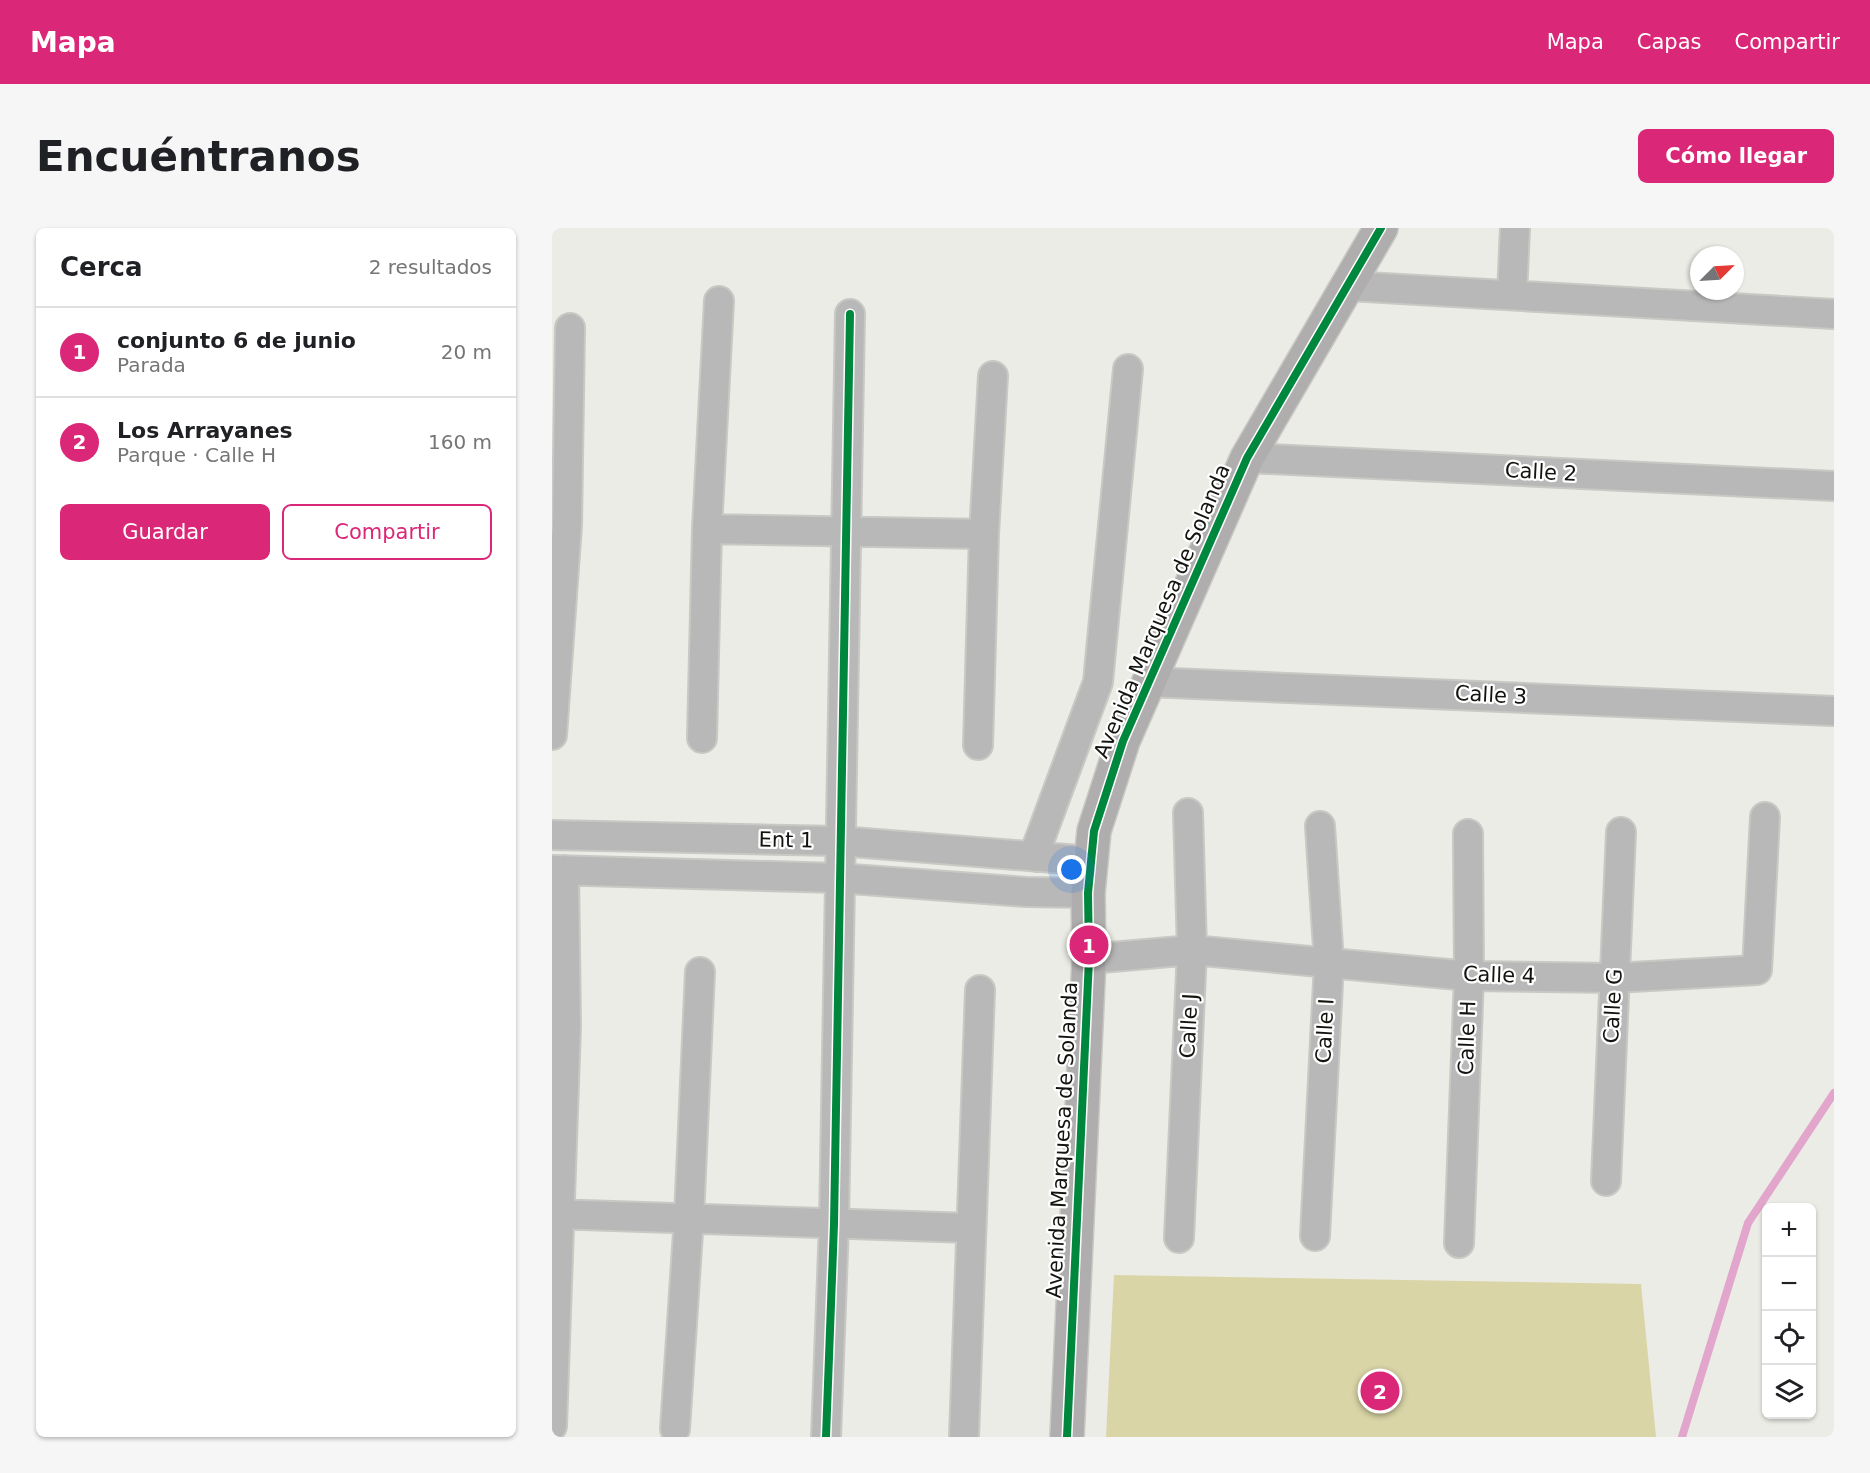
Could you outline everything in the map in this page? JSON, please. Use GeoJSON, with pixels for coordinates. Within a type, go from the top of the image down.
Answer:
{"type":"FeatureCollection","features":[{"type":"Feature","properties":{"kind":"street","name":"Avenida Marquesa de Solanda"},"geometry":{"type":"LineString","coordinates":[[1067,1437],[1089,959],[1088,893],[1094,831],[1123,741],[1147,682],[1247,458],[1381,228]]}},
{"type":"Feature","properties":{"kind":"street"},"geometry":{"type":"LineString","coordinates":[[1512,295],[1515,228]]}},
{"type":"Feature","properties":{"kind":"street"},"geometry":{"type":"LineString","coordinates":[[1349,286],[1834,314]]}},
{"type":"Feature","properties":{"kind":"street"},"geometry":{"type":"LineString","coordinates":[[702,738],[707,529],[719,301]]}},
{"type":"Feature","properties":{"kind":"street"},"geometry":{"type":"LineString","coordinates":[[826,1437],[834,1224],[838,878],[850,314]]}},
{"type":"Feature","properties":{"kind":"street"},"geometry":{"type":"LineString","coordinates":[[552,735],[570,328]]}},
{"type":"Feature","properties":{"kind":"street"},"geometry":{"type":"LineString","coordinates":[[1036,857],[1038,844],[1098,682],[1128,369]]}},
{"type":"Feature","properties":{"kind":"street"},"geometry":{"type":"LineString","coordinates":[[978,745],[984,534],[993,376]]}},
{"type":"Feature","properties":{"kind":"street","name":"Calle 2"},"geometry":{"type":"LineString","coordinates":[[1247,458],[1834,486]]}},
{"type":"Feature","properties":{"kind":"street"},"geometry":{"type":"LineString","coordinates":[[707,529],[984,534]]}},
{"type":"Feature","properties":{"kind":"street","name":"Calle 3"},"geometry":{"type":"LineString","coordinates":[[1147,682],[1834,711]]}},
{"type":"Feature","properties":{"kind":"street","name":"Calle J"},"geometry":{"type":"LineString","coordinates":[[1179,1238],[1192,950],[1188,813]]}},
{"type":"Feature","properties":{"kind":"street","name":"Calle 4"},"geometry":{"type":"LineString","coordinates":[[1089,959],[1192,950],[1469,975],[1614,978],[1757,970],[1765,817]]}},
{"type":"Feature","properties":{"kind":"street","name":"Calle I"},"geometry":{"type":"LineString","coordinates":[[1315,1236],[1329,963],[1320,826]]}},
{"type":"Feature","properties":{"kind":"street","name":"Calle G"},"geometry":{"type":"LineString","coordinates":[[1606,1180],[1621,832]]}},
{"type":"Feature","properties":{"kind":"street","name":"Calle H"},"geometry":{"type":"LineString","coordinates":[[1459,1243],[1469,975],[1468,834]]}},
{"type":"Feature","properties":{"kind":"street","name":"Ent 1"},"geometry":{"type":"LineString","coordinates":[[552,835],[839,841],[1091,861]]}},
{"type":"Feature","properties":{"kind":"street"},"geometry":{"type":"LineString","coordinates":[[552,1426],[555,1214],[566,1026],[558,870]]}},
{"type":"Feature","properties":{"kind":"street","name":"Ent 1"},"geometry":{"type":"LineString","coordinates":[[558,870],[838,878],[1026,892],[1088,893]]}},
{"type":"Feature","properties":{"kind":"street"},"geometry":{"type":"LineString","coordinates":[[675,1429],[689,1217],[700,972]]}},
{"type":"Feature","properties":{"kind":"street"},"geometry":{"type":"LineString","coordinates":[[964,1437],[980,990]]}},
{"type":"Feature","properties":{"kind":"street"},"geometry":{"type":"LineString","coordinates":[[555,1214],[970,1228]]}},
{"type":"Feature","properties":{"kind":"shaded area"},"geometry":{"type":"Polygon","coordinates":[[[1114,1275],[1641,1284],[1656,1437],[1106,1437],[1114,1275]]]}},
{"type":"Feature","properties":{"kind":"waterway"},"geometry":{"type":"LineString","coordinates":[[1682,1437],[1748,1223],[1834,1093]]}},
{"type":"Feature","properties":{"kind":"cycle path"},"geometry":{"type":"LineString","coordinates":[[1067,1437],[1089,959],[1088,893],[1094,831],[1123,741],[1247,458],[1381,228]]}},
{"type":"Feature","properties":{"kind":"cycle path"},"geometry":{"type":"LineString","coordinates":[[826,1437],[834,1224],[850,314]]}},
{"type":"Feature","properties":{"kind":"place","name":"conjunto 6 de junio"},"geometry":{"type":"Point","coordinates":[1089,945]}},
{"type":"Feature","properties":{"kind":"place","name":"Los Arrayanes"},"geometry":{"type":"Point","coordinates":[1380,1391]}}]}
